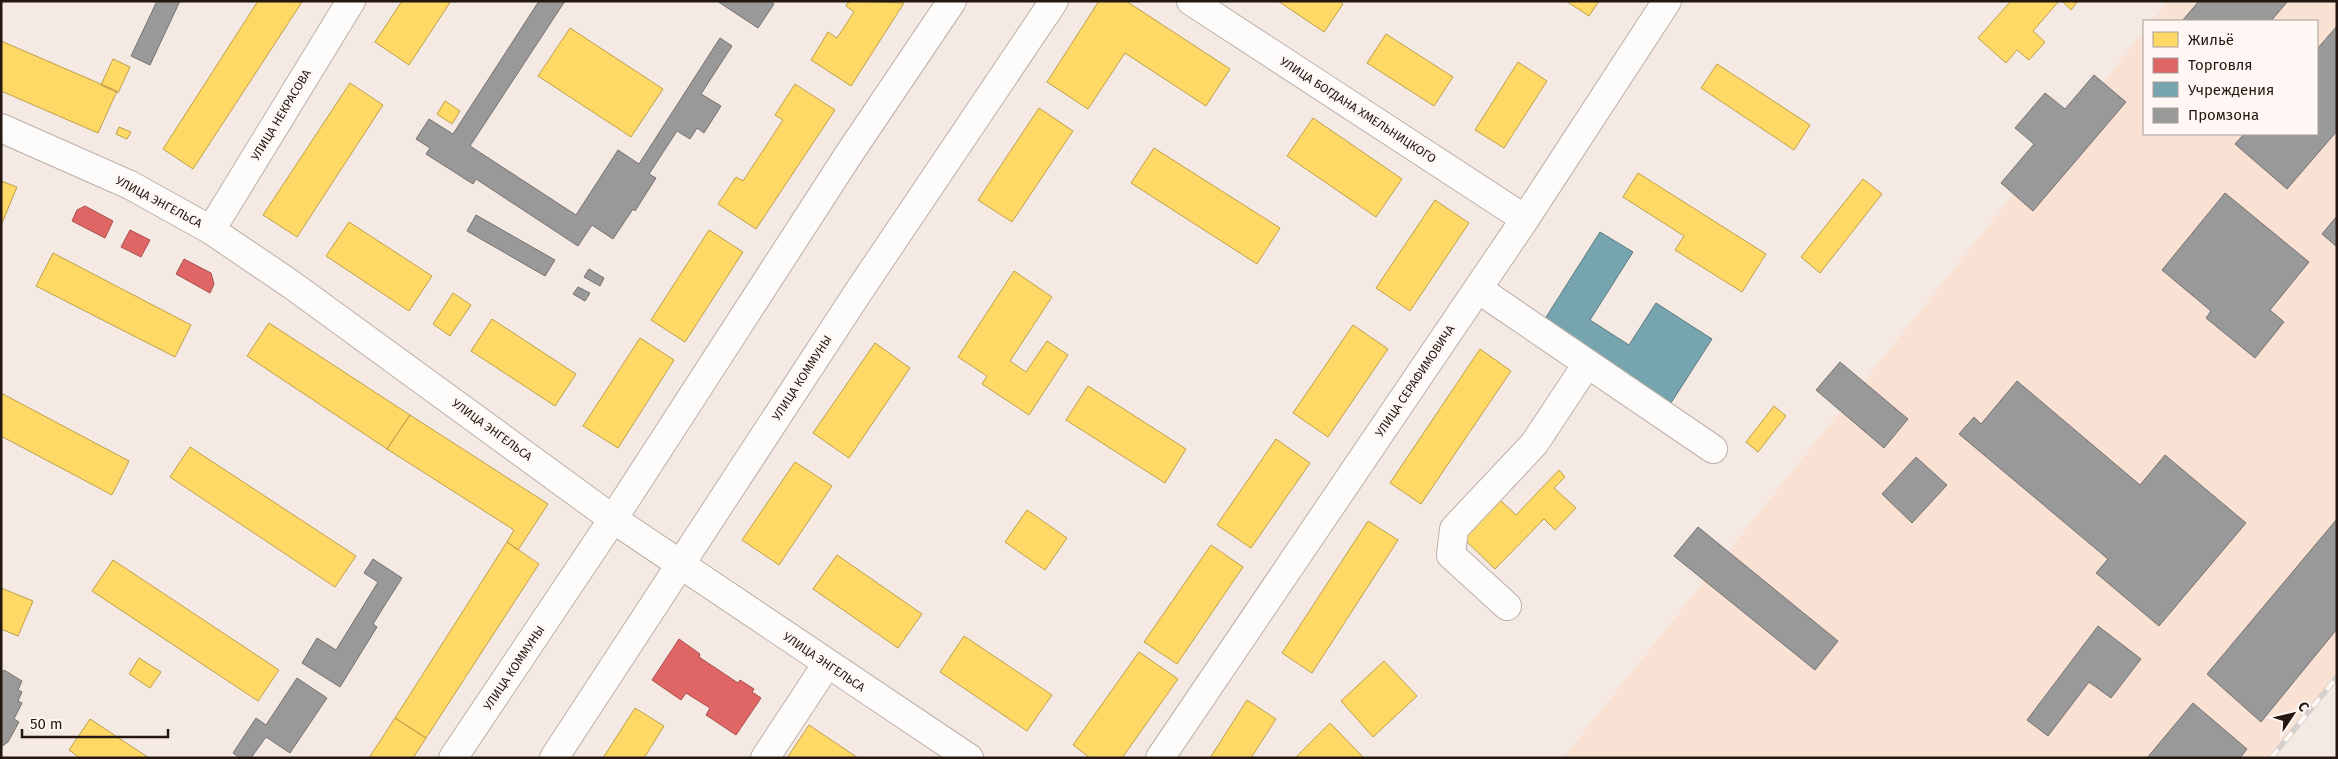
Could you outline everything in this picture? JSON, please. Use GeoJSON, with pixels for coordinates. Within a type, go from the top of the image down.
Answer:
{"type":"FeatureCollection","features":[{"type":"Feature","properties":{"kind":"street","name":"УЛИЦА НЕКРАСОВА"},"geometry":{"type":"LineString","coordinates":[[211,230],[351,1]]}},
{"type":"Feature","properties":{"kind":"street","name":"УЛИЦА КОММУНЫ"},"geometry":{"type":"LineString","coordinates":[[453,758],[612,519],[849,154],[952,1]]}},
{"type":"Feature","properties":{"kind":"street","name":"УЛИЦА КОММУНЫ"},"geometry":{"type":"LineString","coordinates":[[554,758],[859,291],[1054,1]]}},
{"type":"Feature","properties":{"kind":"street","name":"УЛИЦА БОГДАНА ХМЕЛЬНИЦКОГО"},"geometry":{"type":"LineString","coordinates":[[1191,1],[1525,219]]}},
{"type":"Feature","properties":{"kind":"street","name":"УЛИЦА СЕРАФИМОВИЧА"},"geometry":{"type":"LineString","coordinates":[[1160,758],[1525,219],[1667,1]]}},
{"type":"Feature","properties":{"kind":"street","name":"УЛИЦА ЭНГЕЛЬСА"},"geometry":{"type":"LineString","coordinates":[[1,128],[130,185],[211,230],[292,285],[679,566],[969,758]]}},
{"type":"Feature","properties":{"kind":"street"},"geometry":{"type":"LineString","coordinates":[[1478,289],[1713,449]]}},
{"type":"Feature","properties":{"kind":"street"},"geometry":{"type":"LineString","coordinates":[[1507,606],[1451,555],[1454,529],[1534,444],[1587,364]]}},
{"type":"Feature","properties":{"kind":"street"},"geometry":{"type":"LineString","coordinates":[[765,758],[827,664]]}},
{"type":"Feature","properties":{"kind":"shaded area"},"geometry":{"type":"Polygon","coordinates":[[[2168,1],[2337,1],[2337,675],[2267,758],[1563,758],[2143,32],[2143,135],[2318,135],[2318,20],[2153,20],[2168,1]]]}},
{"type":"Feature","properties":{"kind":"building: Жильё"},"geometry":{"type":"Polygon","coordinates":[[[258,1],[302,2],[193,169],[163,149],[258,1]]]}},
{"type":"Feature","properties":{"kind":"building: Жильё"},"geometry":{"type":"Polygon","coordinates":[[[402,1],[451,1],[409,65],[375,42],[402,1]]]}},
{"type":"Feature","properties":{"kind":"building: Жильё"},"geometry":{"type":"Polygon","coordinates":[[[849,1],[904,3],[851,86],[811,60],[828,32],[837,38],[854,12],[846,6],[849,1]]]}},
{"type":"Feature","properties":{"kind":"building: Жильё"},"geometry":{"type":"Polygon","coordinates":[[[1099,1],[1126,1],[1230,69],[1206,106],[1125,53],[1088,109],[1047,82],[1099,1]]]}},
{"type":"Feature","properties":{"kind":"building: Жильё"},"geometry":{"type":"Polygon","coordinates":[[[1278,1],[1339,1],[1343,4],[1324,32],[1278,1]]]}},
{"type":"Feature","properties":{"kind":"building: Жильё"},"geometry":{"type":"Polygon","coordinates":[[[1566,1],[1599,1],[1589,16],[1566,1]]]}},
{"type":"Feature","properties":{"kind":"building: Жильё"},"geometry":{"type":"Polygon","coordinates":[[[2011,1],[2059,1],[2033,31],[2045,42],[2029,60],[2017,50],[2006,63],[1978,38],[2011,1]]]}},
{"type":"Feature","properties":{"kind":"building: Жильё"},"geometry":{"type":"Polygon","coordinates":[[[2062,1],[2078,1],[2071,10],[2062,1]]]}},
{"type":"Feature","properties":{"kind":"building: Жильё"},"geometry":{"type":"Polygon","coordinates":[[[570,28],[663,89],[631,137],[538,76],[570,28]]]}},
{"type":"Feature","properties":{"kind":"building: Жильё"},"geometry":{"type":"Polygon","coordinates":[[[1386,34],[1453,77],[1434,106],[1367,63],[1386,34]]]}},
{"type":"Feature","properties":{"kind":"building: Жильё"},"geometry":{"type":"Polygon","coordinates":[[[1,41],[117,91],[98,133],[1,91],[1,41]]]}},
{"type":"Feature","properties":{"kind":"building: Жильё"},"geometry":{"type":"Polygon","coordinates":[[[113,59],[130,67],[118,93],[101,85],[113,59]]]}},
{"type":"Feature","properties":{"kind":"building: Жильё"},"geometry":{"type":"Polygon","coordinates":[[[1518,62],[1547,81],[1504,148],[1475,130],[1518,62]]]}},
{"type":"Feature","properties":{"kind":"building: Жильё"},"geometry":{"type":"Polygon","coordinates":[[[1717,64],[1810,125],[1794,150],[1701,88],[1717,64]]]}},
{"type":"Feature","properties":{"kind":"building: Жильё"},"geometry":{"type":"Polygon","coordinates":[[[350,83],[383,105],[297,237],[263,215],[350,83]]]}},
{"type":"Feature","properties":{"kind":"building: Жильё"},"geometry":{"type":"Polygon","coordinates":[[[795,84],[835,110],[756,229],[718,204],[736,177],[743,181],[783,120],[775,115],[795,84]]]}},
{"type":"Feature","properties":{"kind":"building: Жильё"},"geometry":{"type":"Polygon","coordinates":[[[445,101],[460,111],[452,124],[437,114],[445,101]]]}},
{"type":"Feature","properties":{"kind":"building: Жильё"},"geometry":{"type":"Polygon","coordinates":[[[1039,108],[1073,131],[1012,222],[978,200],[1039,108]]]}},
{"type":"Feature","properties":{"kind":"building: Жильё"},"geometry":{"type":"Polygon","coordinates":[[[1313,118],[1402,179],[1376,217],[1287,156],[1313,118]]]}},
{"type":"Feature","properties":{"kind":"building: Жильё"},"geometry":{"type":"Polygon","coordinates":[[[119,127],[131,132],[127,139],[116,134],[119,127]]]}},
{"type":"Feature","properties":{"kind":"building: Жильё"},"geometry":{"type":"Polygon","coordinates":[[[1154,148],[1280,228],[1257,264],[1131,183],[1154,148]]]}},
{"type":"Feature","properties":{"kind":"building: Жильё"},"geometry":{"type":"Polygon","coordinates":[[[1638,173],[1766,254],[1742,292],[1675,250],[1684,236],[1623,197],[1638,173]]]}},
{"type":"Feature","properties":{"kind":"building: Жильё"},"geometry":{"type":"Polygon","coordinates":[[[1863,179],[1882,194],[1820,273],[1801,257],[1863,179]]]}},
{"type":"Feature","properties":{"kind":"building: Жильё"},"geometry":{"type":"Polygon","coordinates":[[[1,181],[17,187],[2,223],[1,223],[1,181]]]}},
{"type":"Feature","properties":{"kind":"building: Жильё"},"geometry":{"type":"Polygon","coordinates":[[[1435,200],[1469,223],[1410,311],[1376,288],[1435,200]]]}},
{"type":"Feature","properties":{"kind":"building: Жильё"},"geometry":{"type":"Polygon","coordinates":[[[349,222],[432,276],[409,311],[326,256],[349,222]]]}},
{"type":"Feature","properties":{"kind":"building: Жильё"},"geometry":{"type":"Polygon","coordinates":[[[709,230],[743,252],[685,342],[651,320],[709,230]]]}},
{"type":"Feature","properties":{"kind":"building: Жильё"},"geometry":{"type":"Polygon","coordinates":[[[53,253],[191,325],[175,357],[36,286],[53,253]]]}},
{"type":"Feature","properties":{"kind":"building: Жильё"},"geometry":{"type":"Polygon","coordinates":[[[1014,271],[1052,297],[1010,361],[1026,372],[1047,341],[1068,355],[1029,415],[982,384],[987,376],[958,357],[1014,271]]]}},
{"type":"Feature","properties":{"kind":"building: Жильё"},"geometry":{"type":"Polygon","coordinates":[[[453,293],[471,305],[450,336],[433,324],[453,293]]]}},
{"type":"Feature","properties":{"kind":"building: Жильё"},"geometry":{"type":"Polygon","coordinates":[[[492,319],[576,374],[555,406],[471,351],[492,319]]]}},
{"type":"Feature","properties":{"kind":"building: Жильё"},"geometry":{"type":"Polygon","coordinates":[[[269,323],[410,415],[387,449],[247,356],[269,323]]]}},
{"type":"Feature","properties":{"kind":"building: Жильё"},"geometry":{"type":"Polygon","coordinates":[[[1353,325],[1388,349],[1328,437],[1293,413],[1353,325]]]}},
{"type":"Feature","properties":{"kind":"building: Жильё"},"geometry":{"type":"Polygon","coordinates":[[[640,338],[674,360],[618,448],[583,426],[640,338]]]}},
{"type":"Feature","properties":{"kind":"building: Жильё"},"geometry":{"type":"Polygon","coordinates":[[[875,343],[910,368],[849,458],[813,433],[875,343]]]}},
{"type":"Feature","properties":{"kind":"building: Жильё"},"geometry":{"type":"Polygon","coordinates":[[[1480,349],[1511,371],[1421,504],[1390,483],[1480,349]]]}},
{"type":"Feature","properties":{"kind":"building: Жильё"},"geometry":{"type":"Polygon","coordinates":[[[1088,386],[1186,449],[1165,483],[1066,420],[1088,386]]]}},
{"type":"Feature","properties":{"kind":"building: Жильё"},"geometry":{"type":"Polygon","coordinates":[[[1,393],[129,461],[112,495],[1,436],[1,393]]]}},
{"type":"Feature","properties":{"kind":"building: Жильё"},"geometry":{"type":"Polygon","coordinates":[[[1774,406],[1786,416],[1758,452],[1746,442],[1774,406]]]}},
{"type":"Feature","properties":{"kind":"building: Жильё"},"geometry":{"type":"Polygon","coordinates":[[[410,415],[548,504],[518,550],[507,542],[514,530],[387,449],[410,415]]]}},
{"type":"Feature","properties":{"kind":"building: Жильё"},"geometry":{"type":"Polygon","coordinates":[[[1276,439],[1310,463],[1251,548],[1217,525],[1276,439]]]}},
{"type":"Feature","properties":{"kind":"building: Жильё"},"geometry":{"type":"Polygon","coordinates":[[[190,447],[356,556],[335,587],[170,477],[190,447]]]}},
{"type":"Feature","properties":{"kind":"building: Жильё"},"geometry":{"type":"Polygon","coordinates":[[[795,462],[832,486],[779,565],[742,540],[795,462]]]}},
{"type":"Feature","properties":{"kind":"building: Жильё"},"geometry":{"type":"Polygon","coordinates":[[[1559,470],[1565,477],[1554,488],[1576,508],[1555,530],[1544,519],[1495,569],[1462,537],[1499,499],[1516,515],[1559,470]]]}},
{"type":"Feature","properties":{"kind":"building: Жильё"},"geometry":{"type":"Polygon","coordinates":[[[1027,510],[1067,538],[1045,570],[1005,542],[1027,510]]]}},
{"type":"Feature","properties":{"kind":"building: Жильё"},"geometry":{"type":"Polygon","coordinates":[[[1368,521],[1398,540],[1312,673],[1282,653],[1368,521]]]}},
{"type":"Feature","properties":{"kind":"building: Жильё"},"geometry":{"type":"Polygon","coordinates":[[[507,542],[539,564],[426,738],[395,718],[507,542]]]}},
{"type":"Feature","properties":{"kind":"building: Жильё"},"geometry":{"type":"Polygon","coordinates":[[[1211,545],[1243,567],[1177,664],[1144,642],[1211,545]]]}},
{"type":"Feature","properties":{"kind":"building: Жильё"},"geometry":{"type":"Polygon","coordinates":[[[837,555],[922,614],[898,648],[813,589],[837,555]]]}},
{"type":"Feature","properties":{"kind":"building: Жильё"},"geometry":{"type":"Polygon","coordinates":[[[113,560],[279,670],[258,701],[92,591],[113,560]]]}},
{"type":"Feature","properties":{"kind":"building: Жильё"},"geometry":{"type":"Polygon","coordinates":[[[1,588],[33,601],[18,636],[1,629],[1,588]]]}},
{"type":"Feature","properties":{"kind":"building: Жильё"},"geometry":{"type":"Polygon","coordinates":[[[964,636],[1052,695],[1027,731],[940,672],[964,636]]]}},
{"type":"Feature","properties":{"kind":"building: Жильё"},"geometry":{"type":"Polygon","coordinates":[[[1139,652],[1178,679],[1122,758],[1090,758],[1073,745],[1139,652]]]}},
{"type":"Feature","properties":{"kind":"building: Жильё"},"geometry":{"type":"Polygon","coordinates":[[[139,658],[161,672],[150,688],[129,674],[139,658]]]}},
{"type":"Feature","properties":{"kind":"building: Жильё"},"geometry":{"type":"Polygon","coordinates":[[[1384,661],[1417,696],[1373,737],[1341,701],[1384,661]]]}},
{"type":"Feature","properties":{"kind":"building: Жильё"},"geometry":{"type":"Polygon","coordinates":[[[1247,700],[1276,719],[1251,758],[1210,758],[1247,700]]]}},
{"type":"Feature","properties":{"kind":"building: Жильё"},"geometry":{"type":"Polygon","coordinates":[[[635,708],[664,726],[644,758],[603,758],[635,708]]]}},
{"type":"Feature","properties":{"kind":"building: Жильё"},"geometry":{"type":"Polygon","coordinates":[[[395,718],[426,738],[413,758],[369,758],[395,718]]]}},
{"type":"Feature","properties":{"kind":"building: Жильё"},"geometry":{"type":"Polygon","coordinates":[[[90,719],[149,758],[80,758],[69,750],[90,719]]]}},
{"type":"Feature","properties":{"kind":"building: Жильё"},"geometry":{"type":"Polygon","coordinates":[[[1330,723],[1364,758],[1295,758],[1330,723]]]}},
{"type":"Feature","properties":{"kind":"building: Жильё"},"geometry":{"type":"Polygon","coordinates":[[[809,725],[858,758],[787,758],[809,725]]]}},
{"type":"Feature","properties":{"kind":"building: Торговля"},"geometry":{"type":"Polygon","coordinates":[[[85,206],[113,221],[105,238],[72,221],[77,210],[85,206]]]}},
{"type":"Feature","properties":{"kind":"building: Торговля"},"geometry":{"type":"Polygon","coordinates":[[[130,230],[150,240],[141,257],[121,247],[130,230]]]}},
{"type":"Feature","properties":{"kind":"building: Торговля"},"geometry":{"type":"Polygon","coordinates":[[[184,259],[211,273],[214,284],[210,293],[176,274],[184,259]]]}},
{"type":"Feature","properties":{"kind":"building: Торговля"},"geometry":{"type":"Polygon","coordinates":[[[679,639],[700,654],[699,657],[738,683],[740,680],[754,689],[752,692],[761,698],[736,735],[706,715],[710,708],[686,693],[681,700],[652,680],[679,639]]]}},
{"type":"Feature","properties":{"kind":"building: Учреждения"},"geometry":{"type":"Polygon","coordinates":[[[1600,232],[1633,252],[1590,320],[1629,345],[1656,303],[1712,339],[1671,403],[1543,322],[1600,232]]]}},
{"type":"Feature","properties":{"kind":"building: Промзона"},"geometry":{"type":"Polygon","coordinates":[[[157,1],[180,1],[150,65],[131,56],[157,1]]]}},
{"type":"Feature","properties":{"kind":"building: Промзона"},"geometry":{"type":"Polygon","coordinates":[[[539,1],[565,1],[470,146],[576,215],[618,150],[639,164],[720,38],[732,46],[701,94],[721,106],[704,133],[697,128],[690,139],[677,131],[649,174],[656,178],[635,211],[633,209],[613,239],[592,225],[578,246],[476,179],[473,184],[426,154],[430,148],[416,139],[429,119],[453,134],[539,1]]]}},
{"type":"Feature","properties":{"kind":"building: Промзона"},"geometry":{"type":"Polygon","coordinates":[[[717,1],[770,1],[774,4],[758,28],[717,1]]]}},
{"type":"Feature","properties":{"kind":"building: Промзона"},"geometry":{"type":"Polygon","coordinates":[[[2199,1],[2288,1],[2272,20],[2183,20],[2199,1]]]}},
{"type":"Feature","properties":{"kind":"building: Промзона"},"geometry":{"type":"Polygon","coordinates":[[[2337,26],[2337,131],[2287,189],[2235,144],[2243,135],[2318,135],[2318,48],[2337,26]]]}},
{"type":"Feature","properties":{"kind":"building: Промзона"},"geometry":{"type":"Polygon","coordinates":[[[2094,75],[2126,102],[2033,211],[2001,183],[2034,144],[2015,128],[2045,93],[2065,109],[2094,75]]]}},
{"type":"Feature","properties":{"kind":"building: Промзона"},"geometry":{"type":"Polygon","coordinates":[[[2225,193],[2309,262],[2270,310],[2284,322],[2255,358],[2206,318],[2211,311],[2162,270],[2225,193]]]}},
{"type":"Feature","properties":{"kind":"building: Промзона"},"geometry":{"type":"Polygon","coordinates":[[[476,215],[555,260],[545,276],[467,231],[476,215]]]}},
{"type":"Feature","properties":{"kind":"building: Промзона"},"geometry":{"type":"Polygon","coordinates":[[[2337,216],[2337,247],[2322,234],[2337,216]]]}},
{"type":"Feature","properties":{"kind":"building: Промзона"},"geometry":{"type":"Polygon","coordinates":[[[589,269],[604,278],[600,286],[584,277],[589,269]]]}},
{"type":"Feature","properties":{"kind":"building: Промзона"},"geometry":{"type":"Polygon","coordinates":[[[578,287],[590,293],[585,301],[573,294],[578,287]]]}},
{"type":"Feature","properties":{"kind":"building: Промзона"},"geometry":{"type":"Polygon","coordinates":[[[1840,362],[1908,419],[1884,448],[1816,390],[1840,362]]]}},
{"type":"Feature","properties":{"kind":"building: Промзона"},"geometry":{"type":"Polygon","coordinates":[[[2017,381],[2140,485],[2165,455],[2246,523],[2159,626],[2096,573],[2108,559],[1959,434],[1974,417],[1981,424],[2017,381]]]}},
{"type":"Feature","properties":{"kind":"building: Промзона"},"geometry":{"type":"Polygon","coordinates":[[[1916,457],[1947,485],[1912,523],[1882,494],[1916,457]]]}},
{"type":"Feature","properties":{"kind":"building: Промзона"},"geometry":{"type":"Polygon","coordinates":[[[2337,519],[2337,629],[2261,722],[2207,674],[2337,519]]]}},
{"type":"Feature","properties":{"kind":"building: Промзона"},"geometry":{"type":"Polygon","coordinates":[[[1698,527],[1838,641],[1815,670],[1674,556],[1698,527]]]}},
{"type":"Feature","properties":{"kind":"building: Промзона"},"geometry":{"type":"Polygon","coordinates":[[[373,559],[402,578],[373,624],[377,627],[340,687],[302,663],[317,638],[336,650],[378,582],[364,573],[373,559]]]}},
{"type":"Feature","properties":{"kind":"building: Промзона"},"geometry":{"type":"Polygon","coordinates":[[[2098,626],[2141,659],[2111,698],[2089,682],[2048,736],[2027,720],[2098,626]]]}},
{"type":"Feature","properties":{"kind":"building: Промзона"},"geometry":{"type":"Polygon","coordinates":[[[4,670],[22,681],[18,690],[22,692],[18,701],[22,703],[14,719],[19,722],[8,742],[1,747],[1,673],[4,670]]]}},
{"type":"Feature","properties":{"kind":"building: Промзона"},"geometry":{"type":"Polygon","coordinates":[[[297,678],[327,698],[290,753],[266,737],[251,758],[240,758],[233,753],[256,718],[266,725],[297,678]]]}},
{"type":"Feature","properties":{"kind":"building: Промзона"},"geometry":{"type":"Polygon","coordinates":[[[2193,703],[2247,749],[2240,758],[2147,758],[2193,703]]]}},
{"type":"Feature","properties":{"kind":"railway"},"geometry":{"type":"LineString","coordinates":[[2271,758],[2337,677]]}}]}
